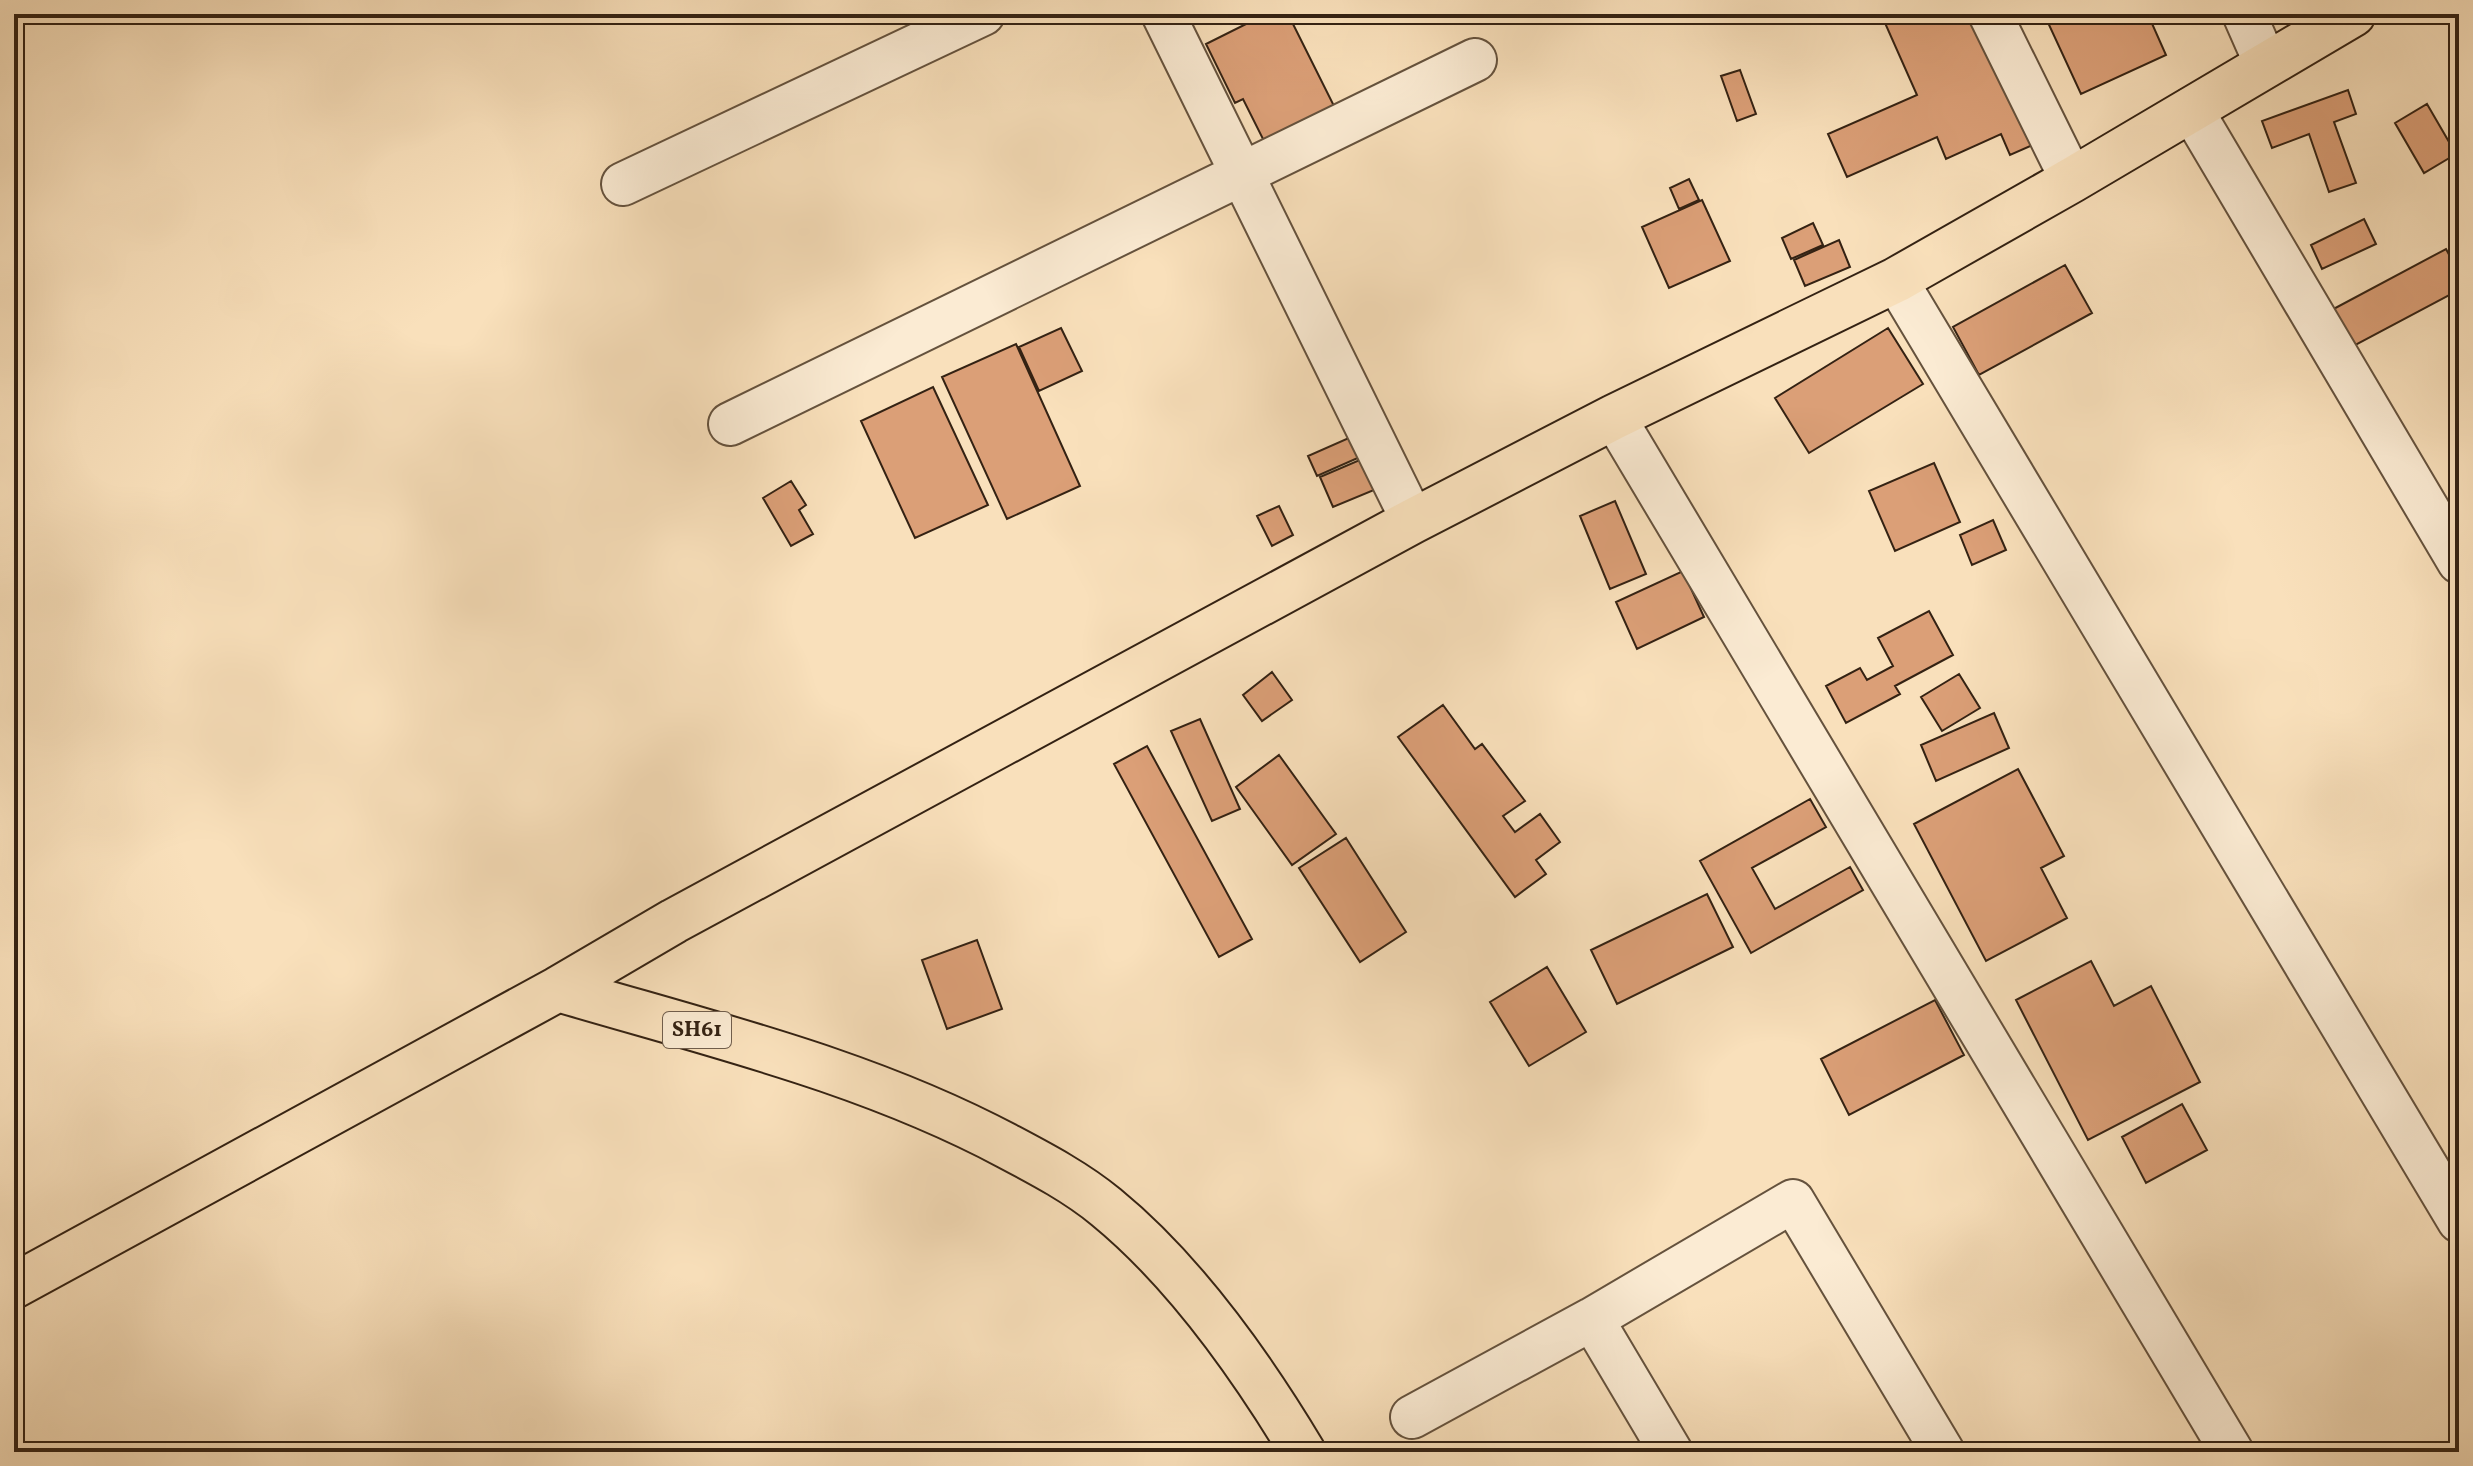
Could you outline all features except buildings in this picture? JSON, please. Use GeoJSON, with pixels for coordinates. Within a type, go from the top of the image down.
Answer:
{"type":"FeatureCollection","features":[{"type":"Feature","properties":{"kind":"main road"},"geometry":{"type":"LineString","coordinates":[[14,1286],[558,989],[674,921],[1413,521],[1614,417],[1896,280],[2353,14]]}},
{"type":"Feature","properties":{"kind":"main road","name":"SH61"},"geometry":{"type":"LineString","coordinates":[[558,989],[792,1058],[896,1093],[958,1120],[1056,1172],[1104,1205],[1144,1240],[1212,1319],[1303,1452]]}},
{"type":"Feature","properties":{"kind":"street"},"geometry":{"type":"LineString","coordinates":[[623,184],[983,14]]}},
{"type":"Feature","properties":{"kind":"street"},"geometry":{"type":"LineString","coordinates":[[1163,14],[1413,521]]}},
{"type":"Feature","properties":{"kind":"street"},"geometry":{"type":"LineString","coordinates":[[1990,14],[2072,180]]}},
{"type":"Feature","properties":{"kind":"street"},"geometry":{"type":"LineString","coordinates":[[2244,14],[2266,64]]}},
{"type":"Feature","properties":{"kind":"street"},"geometry":{"type":"LineString","coordinates":[[730,424],[1475,60]]}},
{"type":"Feature","properties":{"kind":"street"},"geometry":{"type":"LineString","coordinates":[[2191,109],[2459,562]]}},
{"type":"Feature","properties":{"kind":"street"},"geometry":{"type":"LineString","coordinates":[[1896,280],[2459,1221]]}},
{"type":"Feature","properties":{"kind":"street"},"geometry":{"type":"LineString","coordinates":[[1614,417],[2232,1452]]}},
{"type":"Feature","properties":{"kind":"street"},"geometry":{"type":"LineString","coordinates":[[1412,1417],[1592,1319],[1793,1201],[1943,1452]]}},
{"type":"Feature","properties":{"kind":"street"},"geometry":{"type":"LineString","coordinates":[[1592,1319],[1671,1452]]}}]}
